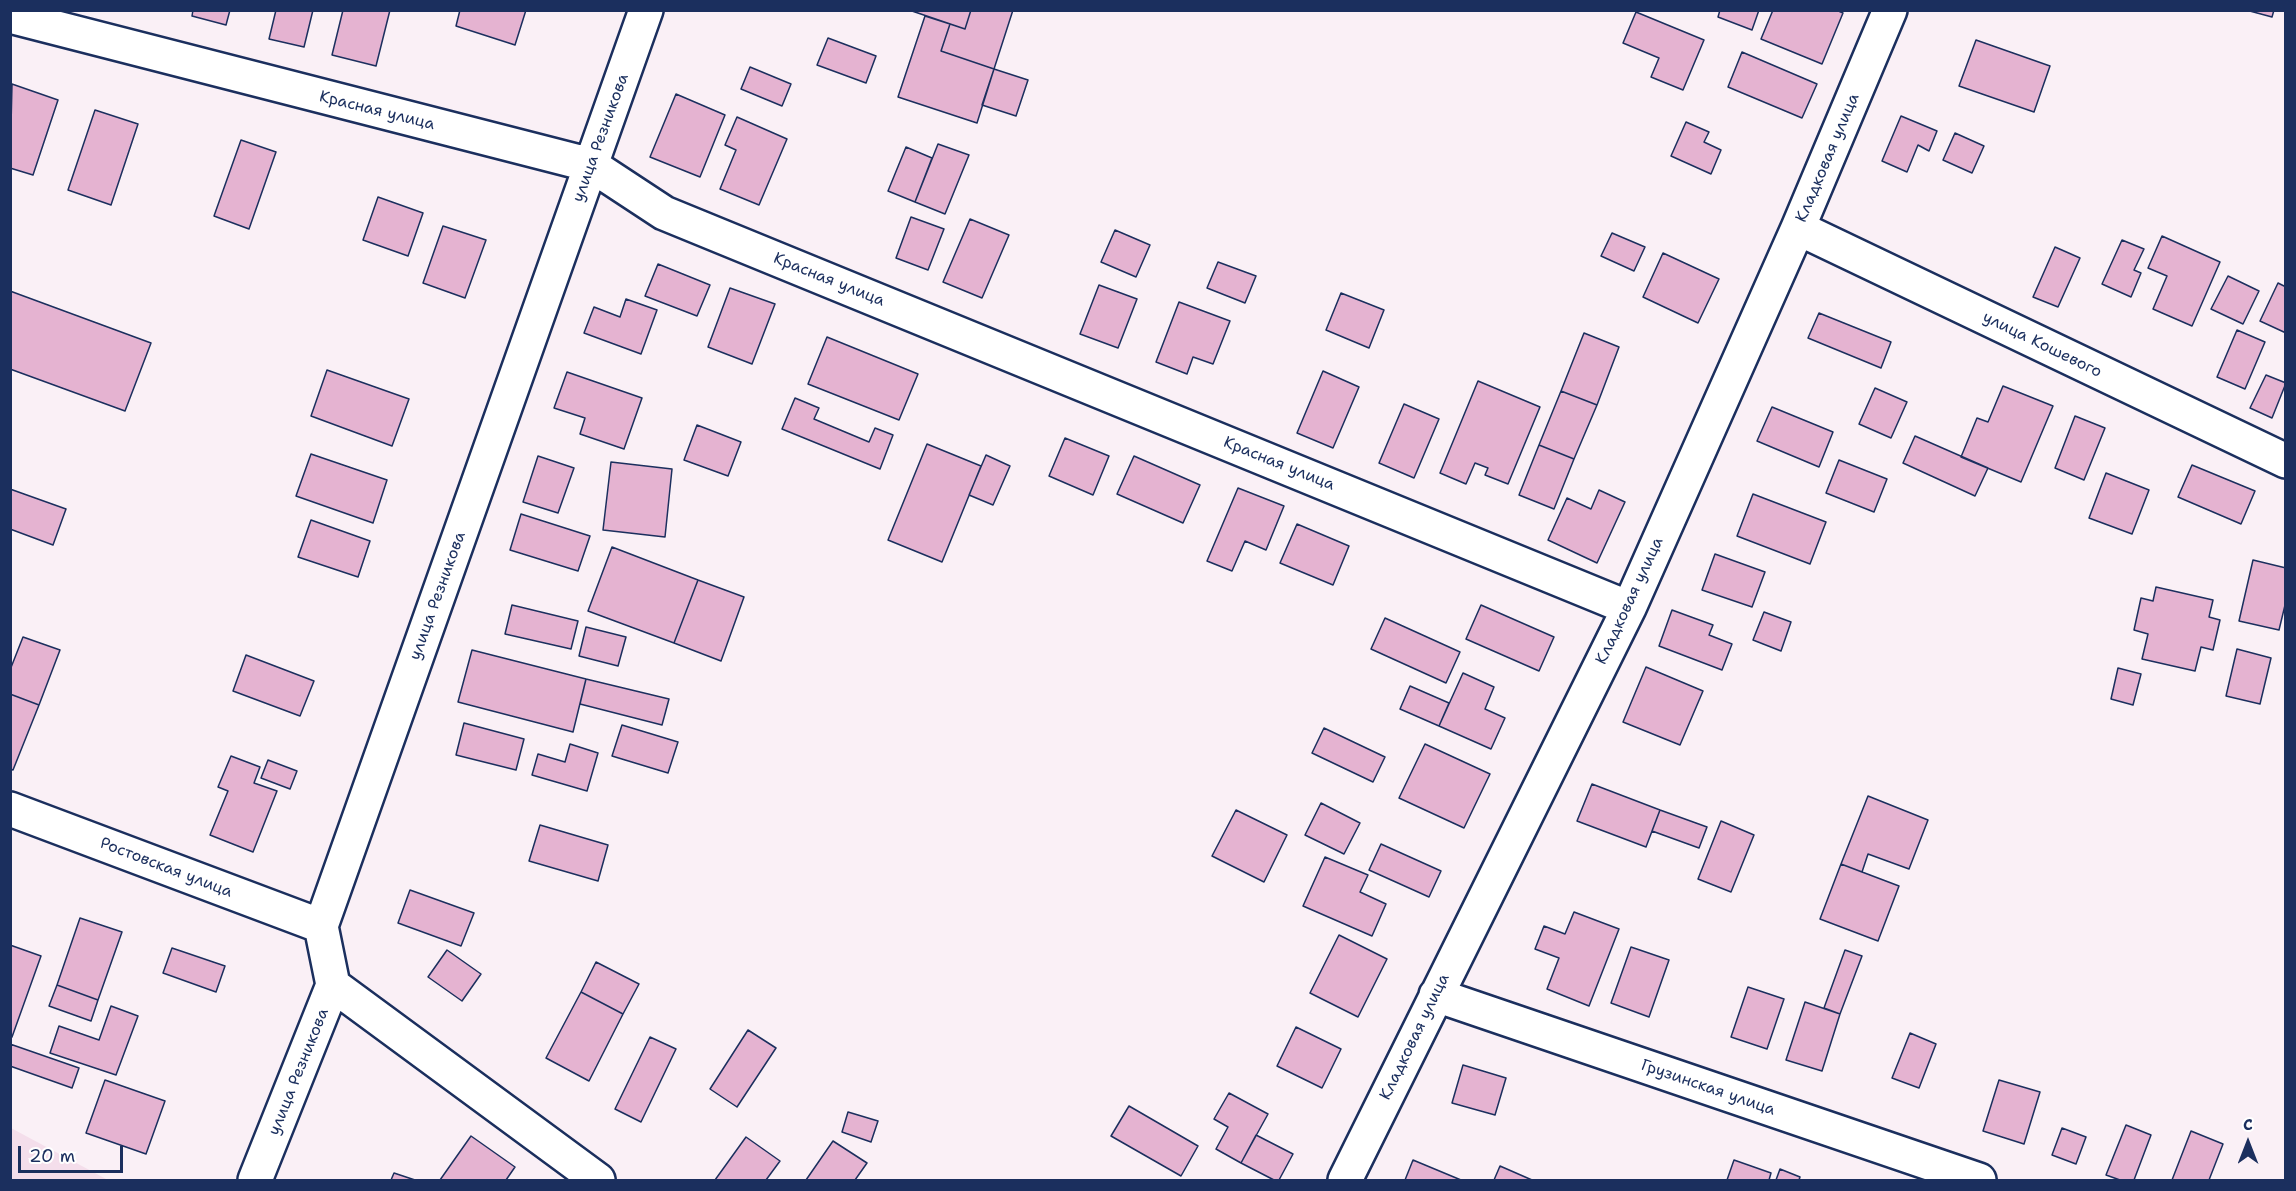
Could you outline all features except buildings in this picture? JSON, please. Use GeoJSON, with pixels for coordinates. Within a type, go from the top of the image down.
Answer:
{"type":"FeatureCollection","features":[{"type":"Feature","properties":{"kind":"street","name":"улица Резникова"},"geometry":{"type":"LineString","coordinates":[[321,926],[646,10]]}},
{"type":"Feature","properties":{"kind":"street","name":"Кладковая улица"},"geometry":{"type":"LineString","coordinates":[[1345,1180],[1629,608],[1798,228],[1890,10]]}},
{"type":"Feature","properties":{"kind":"street","name":"Красная улица"},"geometry":{"type":"LineString","coordinates":[[10,16],[591,165],[664,213],[1629,608]]}},
{"type":"Feature","properties":{"kind":"street","name":"улица Кошевого"},"geometry":{"type":"LineString","coordinates":[[1798,228],[2286,461]]}},
{"type":"Feature","properties":{"kind":"street","name":"Ростовская улица"},"geometry":{"type":"LineString","coordinates":[[10,809],[321,926]]}},
{"type":"Feature","properties":{"kind":"street"},"geometry":{"type":"LineString","coordinates":[[321,926],[333,985],[598,1180]]}},
{"type":"Feature","properties":{"kind":"street","name":"улица Резникова"},"geometry":{"type":"LineString","coordinates":[[255,1180],[333,985]]}},
{"type":"Feature","properties":{"kind":"street","name":"Грузинская улица"},"geometry":{"type":"LineString","coordinates":[[1436,995],[1979,1180]]}},
{"type":"Feature","properties":{"kind":"shaded area"},"geometry":{"type":"Polygon","coordinates":[[[11,1128],[108,1180],[11,1180],[11,1128]]]}}]}
